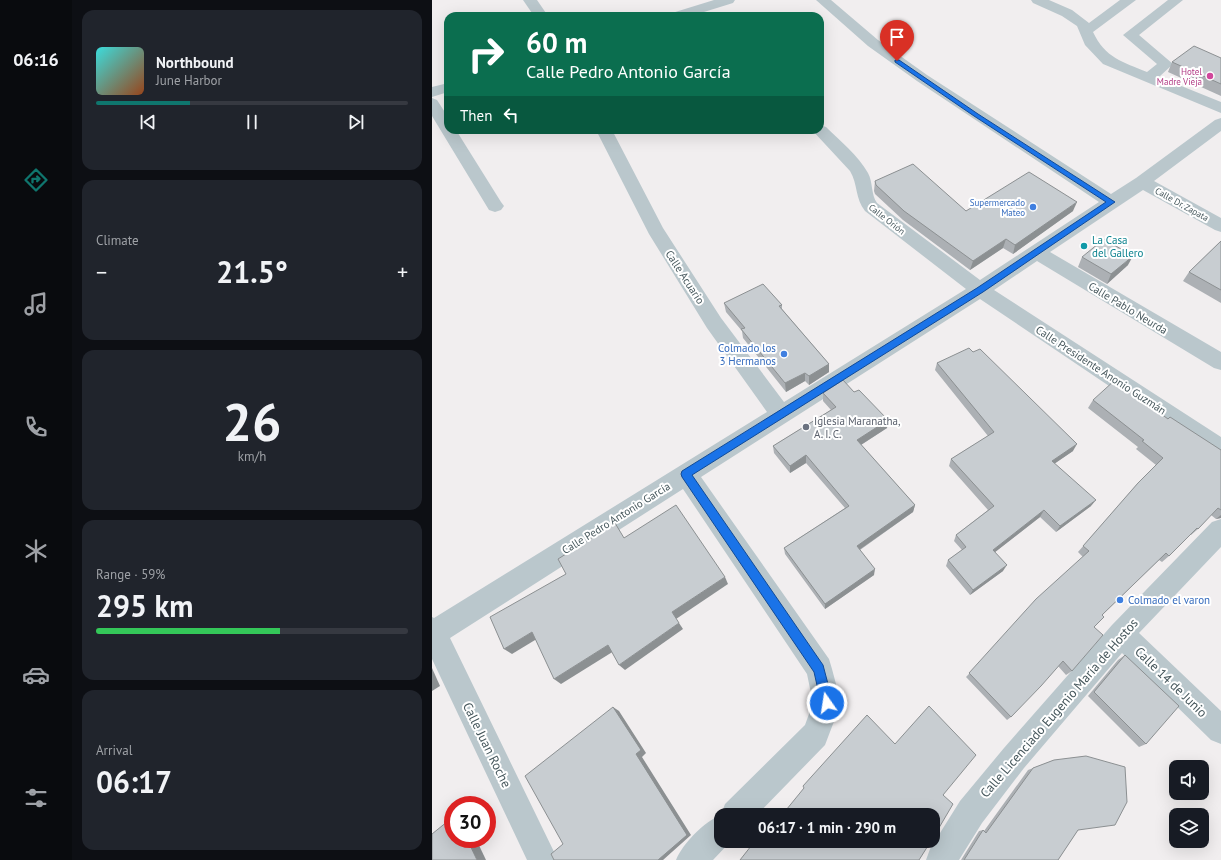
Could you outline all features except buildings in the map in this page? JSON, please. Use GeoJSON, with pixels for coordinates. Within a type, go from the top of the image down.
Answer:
{"type":"FeatureCollection","features":[{"type":"Feature","properties":{"kind":"street"},"geometry":{"type":"LineString","coordinates":[[530,0],[538,12]]}},
{"type":"Feature","properties":{"kind":"street"},"geometry":{"type":"LineString","coordinates":[[688,12],[728,0]]}},
{"type":"Feature","properties":{"kind":"street"},"geometry":{"type":"LineString","coordinates":[[823,0],[872,43],[916,74],[976,115],[1111,202]]}},
{"type":"Feature","properties":{"kind":"street"},"geometry":{"type":"LineString","coordinates":[[1038,0],[1067,13],[1083,24],[1092,45],[1108,61],[1221,108]]}},
{"type":"Feature","properties":{"kind":"street"},"geometry":{"type":"LineString","coordinates":[[1086,31],[1129,0]]}},
{"type":"Feature","properties":{"kind":"street"},"geometry":{"type":"LineString","coordinates":[[1149,78],[1166,64],[1130,35],[1176,0]]}},
{"type":"Feature","properties":{"kind":"street"},"geometry":{"type":"LineString","coordinates":[[432,92],[444,88]]}},
{"type":"Feature","properties":{"kind":"street"},"geometry":{"type":"LineString","coordinates":[[432,103],[444,123]]}},
{"type":"Feature","properties":{"kind":"street","name":"Calle Pedro Antonio García"},"geometry":{"type":"LineString","coordinates":[[432,632],[980,290],[1142,182],[1221,123]]}},
{"type":"Feature","properties":{"kind":"street"},"geometry":{"type":"LineString","coordinates":[[451,134],[496,206]]}},
{"type":"Feature","properties":{"kind":"street","name":"Calle Acuario"},"geometry":{"type":"LineString","coordinates":[[606,134],[655,230],[714,323],[781,414]]}},
{"type":"Feature","properties":{"kind":"street","name":"Calle Orión"},"geometry":{"type":"LineString","coordinates":[[824,134],[860,172],[865,186],[866,201],[868,205],[980,290]]}},
{"type":"Feature","properties":{"kind":"street","name":"Calle Dr. Zapata"},"geometry":{"type":"LineString","coordinates":[[1142,182],[1221,226]]}},
{"type":"Feature","properties":{"kind":"street","name":"Calle Pablo Neurda"},"geometry":{"type":"LineString","coordinates":[[1036,252],[1221,362]]}},
{"type":"Feature","properties":{"kind":"street","name":"Calle Presidente Anonio Guzmán"},"geometry":{"type":"LineString","coordinates":[[980,290],[1221,449]]}},
{"type":"Feature","properties":{"kind":"street"},"geometry":{"type":"LineString","coordinates":[[686,474],[819,669],[827,703],[815,735],[743,808]]}},
{"type":"Feature","properties":{"kind":"street","name":"Calle Licenciado Eugenio María de Hostos"},"geometry":{"type":"LineString","coordinates":[[941,860],[971,812],[1014,758],[1121,634],[1221,530]]}},
{"type":"Feature","properties":{"kind":"street","name":"Calle Juan Roche"},"geometry":{"type":"LineString","coordinates":[[432,632],[543,860]]}},
{"type":"Feature","properties":{"kind":"street","name":"Calle 14 de Junio"},"geometry":{"type":"LineString","coordinates":[[1121,634],[1221,730]]}},
{"type":"Feature","properties":{"kind":"street"},"geometry":{"type":"LineString","coordinates":[[691,860],[714,837]]}},
{"type":"Feature","properties":{"kind":"place","name":"Hotel Madre Vieja"},"geometry":{"type":"Point","coordinates":[1210,76]}},
{"type":"Feature","properties":{"kind":"place","name":"Supermercado Mateo"},"geometry":{"type":"Point","coordinates":[1033,207]}},
{"type":"Feature","properties":{"kind":"place","name":"La Casa del Gallero"},"geometry":{"type":"Point","coordinates":[1084,246]}},
{"type":"Feature","properties":{"kind":"place","name":"Colmado los 3 Hermanos"},"geometry":{"type":"Point","coordinates":[784,354]}},
{"type":"Feature","properties":{"kind":"place","name":"Iglesia Maranatha, A. I. C."},"geometry":{"type":"Point","coordinates":[806,427]}},
{"type":"Feature","properties":{"kind":"place","name":"Colmado el varon"},"geometry":{"type":"Point","coordinates":[1120,600]}},
{"type":"Feature","properties":{"kind":"route"},"geometry":{"type":"LineString","coordinates":[[827,703],[819,669],[686,474],[980,290],[1111,202],[976,115],[897,61]]}}]}
